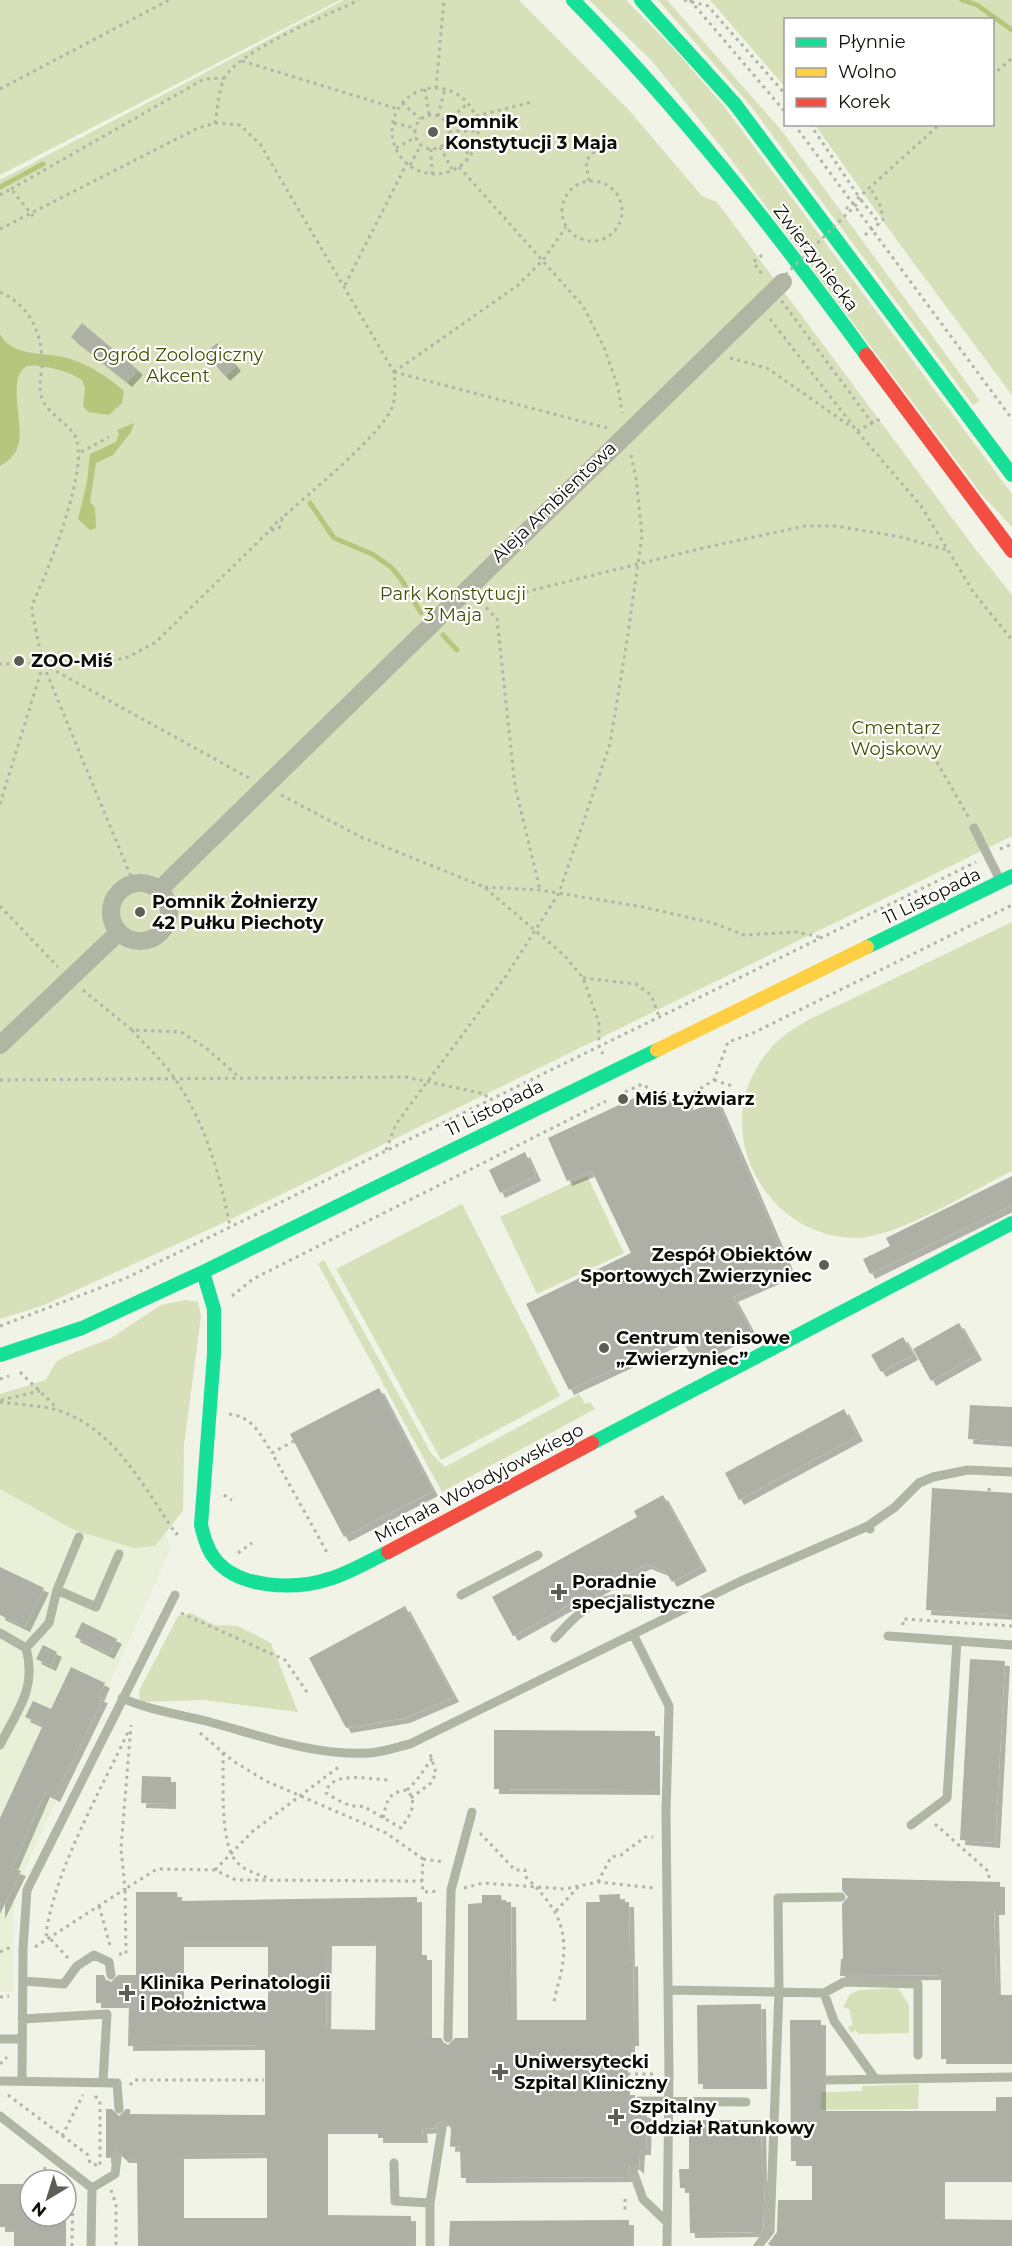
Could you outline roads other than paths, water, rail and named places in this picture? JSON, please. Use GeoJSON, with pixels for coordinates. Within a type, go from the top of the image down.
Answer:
{"type":"FeatureCollection","features":[{"type":"Feature","properties":{"kind":"street","name":"Zwierzyniecka"},"geometry":{"type":"LineString","coordinates":[[573,0],[615,40],[672,102],[726,168],[1012,551]]}},
{"type":"Feature","properties":{"kind":"street","name":"Zwierzyniecka"},"geometry":{"type":"LineString","coordinates":[[641,0],[742,114],[1012,475]]}},
{"type":"Feature","properties":{"kind":"street","name":"Aleja Ambientowa"},"geometry":{"type":"LineString","coordinates":[[159,890],[758,303],[783,282]]}},
{"type":"Feature","properties":{"kind":"street","name":"11 Listopada"},"geometry":{"type":"LineString","coordinates":[[0,1355],[82,1328],[203,1272],[1008,879]]}},
{"type":"Feature","properties":{"kind":"street"},"geometry":{"type":"LineString","coordinates":[[134,884],[147,884],[159,890],[166,901],[169,915],[159,934],[139,941],[119,932],[112,919],[112,903],[120,891],[134,884]]}},
{"type":"Feature","properties":{"kind":"street"},"geometry":{"type":"LineString","coordinates":[[0,1045],[119,932]]}},
{"type":"Feature","properties":{"kind":"street","name":"Michała Wołodyjowskiego"},"geometry":{"type":"LineString","coordinates":[[203,1272],[214,1309],[214,1354],[201,1525],[206,1549],[222,1568],[235,1576],[254,1581],[315,1582],[336,1576],[415,1539],[855,1302],[1012,1223]]}},
{"type":"Feature","properties":{"kind":"lane"},"geometry":{"type":"LineString","coordinates":[[974,828],[987,856],[1008,879]]}},
{"type":"Feature","properties":{"kind":"lane"},"geometry":{"type":"LineString","coordinates":[[122,1698],[149,1710],[190,1717],[305,1748],[336,1753],[371,1753],[417,1741],[739,1582],[869,1528],[919,1484],[933,1477],[968,1470],[1012,1472]]}},
{"type":"Feature","properties":{"kind":"lane"},"geometry":{"type":"LineString","coordinates":[[26,1648],[49,1623],[57,1590],[79,1537]]}},
{"type":"Feature","properties":{"kind":"lane"},"geometry":{"type":"LineString","coordinates":[[57,1590],[96,1607],[119,1554]]}},
{"type":"Feature","properties":{"kind":"lane"},"geometry":{"type":"LineString","coordinates":[[461,1595],[538,1555]]}},
{"type":"Feature","properties":{"kind":"lane"},"geometry":{"type":"LineString","coordinates":[[21,2081],[23,1949],[27,1890],[176,1594]]}},
{"type":"Feature","properties":{"kind":"lane"},"geometry":{"type":"LineString","coordinates":[[555,1638],[580,1613],[597,1602],[612,1597],[632,1599]]}},
{"type":"Feature","properties":{"kind":"lane"},"geometry":{"type":"LineString","coordinates":[[0,1633],[26,1648],[31,1671],[30,1682],[0,1744]]}},
{"type":"Feature","properties":{"kind":"lane"},"geometry":{"type":"LineString","coordinates":[[633,1634],[669,1706],[667,2246]]}},
{"type":"Feature","properties":{"kind":"lane"},"geometry":{"type":"LineString","coordinates":[[888,1636],[1012,1645]]}},
{"type":"Feature","properties":{"kind":"lane"},"geometry":{"type":"LineString","coordinates":[[911,1825],[947,1798],[957,1641]]}},
{"type":"Feature","properties":{"kind":"lane"},"geometry":{"type":"LineString","coordinates":[[448,2037],[452,1890],[472,1812]]}},
{"type":"Feature","properties":{"kind":"lane"},"geometry":{"type":"LineString","coordinates":[[758,2246],[770,2231],[778,1990],[778,1898],[841,1897]]}},
{"type":"Feature","properties":{"kind":"lane"},"geometry":{"type":"LineString","coordinates":[[23,1982],[64,1984],[77,1966],[94,1955],[109,1962],[111,1975]]}},
{"type":"Feature","properties":{"kind":"lane"},"geometry":{"type":"LineString","coordinates":[[669,1990],[778,1990],[824,1993],[844,1982],[918,1984],[918,2055]]}},
{"type":"Feature","properties":{"kind":"lane"},"geometry":{"type":"LineString","coordinates":[[824,1993],[834,2021],[874,2077]]}},
{"type":"Feature","properties":{"kind":"lane"},"geometry":{"type":"LineString","coordinates":[[103,2081],[107,2002]]}},
{"type":"Feature","properties":{"kind":"lane"},"geometry":{"type":"LineString","coordinates":[[22,2019],[107,2014]]}},
{"type":"Feature","properties":{"kind":"lane"},"geometry":{"type":"LineString","coordinates":[[0,2039],[22,2039]]}},
{"type":"Feature","properties":{"kind":"lane"},"geometry":{"type":"LineString","coordinates":[[828,2080],[874,2077],[1012,2078]]}},
{"type":"Feature","properties":{"kind":"lane"},"geometry":{"type":"LineString","coordinates":[[0,2081],[117,2083],[119,2109]]}},
{"type":"Feature","properties":{"kind":"lane"},"geometry":{"type":"LineString","coordinates":[[639,2101],[746,2102]]}},
{"type":"Feature","properties":{"kind":"lane"},"geometry":{"type":"LineString","coordinates":[[0,2116],[92,2188]]}},
{"type":"Feature","properties":{"kind":"lane"},"geometry":{"type":"LineString","coordinates":[[430,2246],[430,2204],[442,2128]]}},
{"type":"Feature","properties":{"kind":"lane"},"geometry":{"type":"LineString","coordinates":[[92,2188],[115,2174],[117,2158]]}},
{"type":"Feature","properties":{"kind":"lane"},"geometry":{"type":"LineString","coordinates":[[394,2163],[395,2201],[430,2204]]}},
{"type":"Feature","properties":{"kind":"lane"},"geometry":{"type":"LineString","coordinates":[[633,2171],[643,2199],[667,2222]]}},
{"type":"Feature","properties":{"kind":"lane"},"geometry":{"type":"LineString","coordinates":[[91,2246],[92,2188]]}},
{"type":"Feature","properties":{"kind":"waterway"},"geometry":{"type":"LineString","coordinates":[[962,0],[977,5],[1012,30]]}},
{"type":"Feature","properties":{"kind":"waterway"},"geometry":{"type":"LineString","coordinates":[[0,187],[43,164]]}},
{"type":"Feature","properties":{"kind":"waterway"},"geometry":{"type":"LineString","coordinates":[[310,503],[334,538],[372,554],[391,567],[401,579],[421,613]]}},
{"type":"Feature","properties":{"kind":"waterway"},"geometry":{"type":"LineString","coordinates":[[443,635],[457,650]]}},
{"type":"Feature","properties":{"kind":"place","name":"Pomnik Konstytucji 3 Maja"},"geometry":{"type":"Point","coordinates":[433,132]}},
{"type":"Feature","properties":{"kind":"place","name":"ZOO-Miś"},"geometry":{"type":"Point","coordinates":[19,661]}},
{"type":"Feature","properties":{"kind":"place","name":"Pomnik Żołnierzy 42 Pułku Piechoty"},"geometry":{"type":"Point","coordinates":[140,912]}},
{"type":"Feature","properties":{"kind":"place","name":"Miś Łyżwiarz"},"geometry":{"type":"Point","coordinates":[623,1099]}},
{"type":"Feature","properties":{"kind":"place","name":"Zespół Obiektów Sportowych Zwierzyniec"},"geometry":{"type":"Point","coordinates":[824,1265]}},
{"type":"Feature","properties":{"kind":"place","name":"Centrum tenisowe „Zwierzyniec”"},"geometry":{"type":"Point","coordinates":[604,1348]}},
{"type":"Feature","properties":{"kind":"place","name":"Poradnie specjalistyczne"},"geometry":{"type":"Point","coordinates":[559,1592]}},
{"type":"Feature","properties":{"kind":"place","name":"Klinika Perinatologii i Położnictwa"},"geometry":{"type":"Point","coordinates":[127,1993]}},
{"type":"Feature","properties":{"kind":"place","name":"Uniwersytecki Szpital Kliniczny"},"geometry":{"type":"Point","coordinates":[500,2072]}},
{"type":"Feature","properties":{"kind":"place","name":"Szpitalny Oddział Ratunkowy"},"geometry":{"type":"Point","coordinates":[616,2117]}},
{"type":"Feature","properties":{"kind":"park label","name":"Ogród Zoologiczny Akcent"},"geometry":{"type":"Point","coordinates":[178,365]}},
{"type":"Feature","properties":{"kind":"park label","name":"Park Konstytucji 3 Maja"},"geometry":{"type":"Point","coordinates":[453,604]}},
{"type":"Feature","properties":{"kind":"park label","name":"Cmentarz Wojskowy"},"geometry":{"type":"Point","coordinates":[896,738]}}]}
